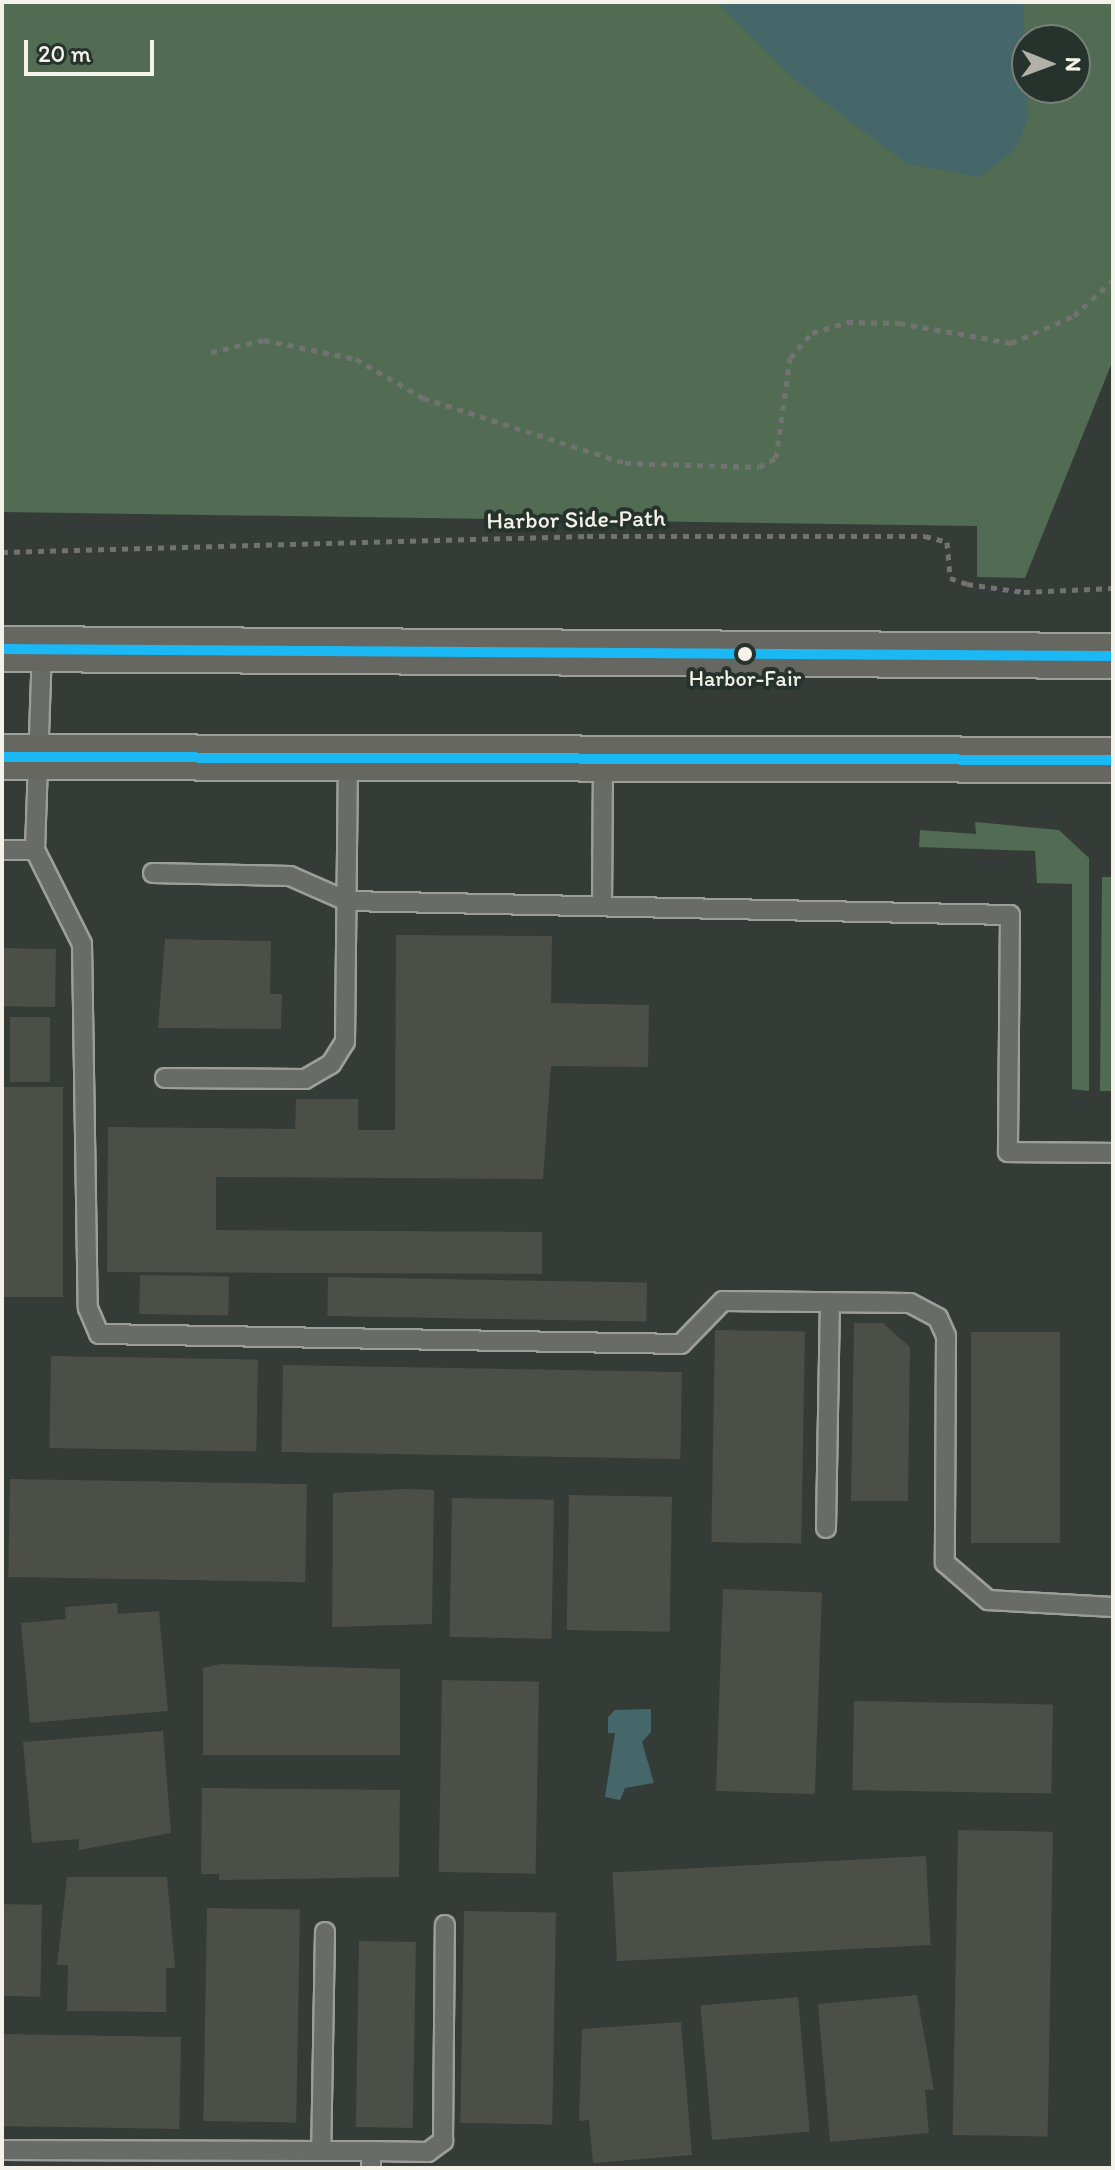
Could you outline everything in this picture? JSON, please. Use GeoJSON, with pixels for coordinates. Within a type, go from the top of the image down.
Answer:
{"type":"FeatureCollection","features":[{"type":"Feature","properties":{"kind":"main road"},"geometry":{"type":"LineString","coordinates":[[22,649],[1113,656]]}},
{"type":"Feature","properties":{"kind":"main road"},"geometry":{"type":"LineString","coordinates":[[23,757],[603,761],[1113,760]]}},
{"type":"Feature","properties":{"kind":"lane"},"geometry":{"type":"LineString","coordinates":[[22,649],[23,757],[35,850],[82,944],[88,1308],[99,1334],[681,1344],[723,1301],[910,1303],[938,1318],[946,1336],[945,1563],[988,1600],[1113,1607]]}},
{"type":"Feature","properties":{"kind":"lane"},"geometry":{"type":"LineString","coordinates":[[165,1078],[305,1079],[331,1064],[345,1042],[348,759]]}},
{"type":"Feature","properties":{"kind":"lane"},"geometry":{"type":"LineString","coordinates":[[602,906],[603,761]]}},
{"type":"Feature","properties":{"kind":"lane"},"geometry":{"type":"LineString","coordinates":[[2,850],[35,850]]}},
{"type":"Feature","properties":{"kind":"lane"},"geometry":{"type":"LineString","coordinates":[[153,873],[290,876],[347,901],[1010,915],[1008,1152],[1113,1153]]}},
{"type":"Feature","properties":{"kind":"lane"},"geometry":{"type":"LineString","coordinates":[[826,1528],[830,1302]]}},
{"type":"Feature","properties":{"kind":"lane"},"geometry":{"type":"LineString","coordinates":[[2,2150],[321,2151],[371,2160],[428,2152],[443,2141],[445,1925]]}},
{"type":"Feature","properties":{"kind":"lane"},"geometry":{"type":"LineString","coordinates":[[321,2151],[325,1932]]}},
{"type":"Feature","properties":{"kind":"path"},"geometry":{"type":"LineString","coordinates":[[211,352],[264,340],[356,359],[423,398],[625,463],[759,467],[776,458],[790,358],[812,333],[847,322],[899,323],[1011,343],[1074,316],[1113,280]]}},
{"type":"Feature","properties":{"kind":"path","name":"Harbor Side-Path"},"geometry":{"type":"LineString","coordinates":[[2,552],[587,536],[925,536],[947,542],[950,578],[967,584],[1024,592],[1113,588]]}},
{"type":"Feature","properties":{"kind":"green space"},"geometry":{"type":"Polygon","coordinates":[[[2,2],[1113,2],[1113,360],[1025,578],[977,577],[977,526],[2,512],[2,2]]]}},
{"type":"Feature","properties":{"kind":"green space"},"geometry":{"type":"Polygon","coordinates":[[[975,822],[1059,830],[1089,858],[1089,1091],[1072,1089],[1072,884],[1037,883],[1035,851],[919,847],[920,830],[976,834],[975,822]]]}},
{"type":"Feature","properties":{"kind":"green space"},"geometry":{"type":"Polygon","coordinates":[[[1102,877],[1113,877],[1113,1091],[1100,1091],[1102,877]]]}},
{"type":"Feature","properties":{"kind":"water"},"geometry":{"type":"Polygon","coordinates":[[[717,2],[1023,2],[1024,24],[1011,24],[1011,104],[1027,104],[1028,119],[1013,152],[979,177],[907,164],[794,79],[717,2]]]}},
{"type":"Feature","properties":{"kind":"water"},"geometry":{"type":"Polygon","coordinates":[[[651,1709],[651,1732],[642,1742],[654,1783],[625,1788],[620,1800],[605,1797],[615,1733],[608,1733],[608,1717],[615,1710],[651,1709]]]}},
{"type":"Feature","properties":{"kind":"building"},"geometry":{"type":"Polygon","coordinates":[[[396,935],[552,936],[551,1003],[649,1005],[648,1067],[551,1066],[543,1179],[216,1177],[216,1230],[542,1232],[542,1274],[107,1272],[108,1127],[295,1129],[296,1099],[358,1099],[358,1130],[395,1130],[396,935]]]}},
{"type":"Feature","properties":{"kind":"building"},"geometry":{"type":"Polygon","coordinates":[[[165,939],[271,941],[270,994],[282,994],[281,1029],[158,1028],[165,939]]]}},
{"type":"Feature","properties":{"kind":"building"},"geometry":{"type":"Polygon","coordinates":[[[2,948],[56,949],[55,1007],[2,1006],[2,948]]]}},
{"type":"Feature","properties":{"kind":"building"},"geometry":{"type":"Polygon","coordinates":[[[10,1017],[50,1017],[50,1082],[10,1082],[10,1017]]]}},
{"type":"Feature","properties":{"kind":"building"},"geometry":{"type":"Polygon","coordinates":[[[2,1087],[63,1087],[63,1297],[2,1297],[2,1087]]]}},
{"type":"Feature","properties":{"kind":"building"},"geometry":{"type":"Polygon","coordinates":[[[140,1275],[229,1277],[228,1316],[139,1314],[140,1275]]]}},
{"type":"Feature","properties":{"kind":"building"},"geometry":{"type":"Polygon","coordinates":[[[328,1277],[647,1283],[646,1322],[327,1316],[328,1277]]]}},
{"type":"Feature","properties":{"kind":"building"},"geometry":{"type":"Polygon","coordinates":[[[854,1323],[883,1323],[910,1347],[908,1501],[851,1501],[854,1323]]]}},
{"type":"Feature","properties":{"kind":"building"},"geometry":{"type":"Polygon","coordinates":[[[715,1330],[805,1332],[801,1544],[711,1542],[715,1330]]]}},
{"type":"Feature","properties":{"kind":"building"},"geometry":{"type":"Polygon","coordinates":[[[971,1332],[1060,1332],[1060,1543],[971,1543],[971,1332]]]}},
{"type":"Feature","properties":{"kind":"building"},"geometry":{"type":"Polygon","coordinates":[[[51,1356],[258,1360],[256,1452],[49,1448],[51,1356]]]}},
{"type":"Feature","properties":{"kind":"building"},"geometry":{"type":"Polygon","coordinates":[[[283,1365],[682,1372],[680,1459],[281,1452],[283,1365]]]}},
{"type":"Feature","properties":{"kind":"building"},"geometry":{"type":"Polygon","coordinates":[[[10,1479],[307,1484],[305,1582],[8,1577],[10,1479]]]}},
{"type":"Feature","properties":{"kind":"building"},"geometry":{"type":"Polygon","coordinates":[[[434,1490],[432,1624],[332,1627],[333,1493],[434,1490]]]}},
{"type":"Feature","properties":{"kind":"building"},"geometry":{"type":"Polygon","coordinates":[[[569,1495],[672,1497],[670,1632],[567,1630],[569,1495]]]}},
{"type":"Feature","properties":{"kind":"building"},"geometry":{"type":"Polygon","coordinates":[[[452,1498],[554,1500],[552,1639],[450,1637],[452,1498]]]}},
{"type":"Feature","properties":{"kind":"building"},"geometry":{"type":"Polygon","coordinates":[[[723,1589],[822,1592],[815,1794],[716,1791],[723,1589]]]}},
{"type":"Feature","properties":{"kind":"building"},"geometry":{"type":"Polygon","coordinates":[[[117,1603],[118,1614],[159,1611],[168,1711],[30,1723],[21,1623],[66,1619],[65,1607],[117,1603]]]}},
{"type":"Feature","properties":{"kind":"building"},"geometry":{"type":"Polygon","coordinates":[[[220,1664],[400,1669],[400,1755],[203,1755],[203,1668],[220,1664]]]}},
{"type":"Feature","properties":{"kind":"building"},"geometry":{"type":"Polygon","coordinates":[[[442,1680],[539,1682],[536,1874],[439,1872],[442,1680]]]}},
{"type":"Feature","properties":{"kind":"building"},"geometry":{"type":"Polygon","coordinates":[[[854,1701],[1053,1704],[1051,1793],[852,1790],[854,1701]]]}},
{"type":"Feature","properties":{"kind":"building"},"geometry":{"type":"Polygon","coordinates":[[[163,1731],[171,1833],[79,1850],[79,1839],[32,1843],[23,1742],[163,1731]]]}},
{"type":"Feature","properties":{"kind":"building"},"geometry":{"type":"Polygon","coordinates":[[[202,1788],[400,1790],[399,1877],[219,1880],[219,1874],[201,1874],[202,1788]]]}},
{"type":"Feature","properties":{"kind":"building"},"geometry":{"type":"Polygon","coordinates":[[[958,1830],[1053,1832],[1048,2137],[953,2135],[958,1830]]]}},
{"type":"Feature","properties":{"kind":"building"},"geometry":{"type":"Polygon","coordinates":[[[926,1856],[931,1945],[617,1961],[612,1872],[926,1856]]]}},
{"type":"Feature","properties":{"kind":"building"},"geometry":{"type":"Polygon","coordinates":[[[67,1877],[167,1877],[175,1968],[166,1968],[166,2012],[67,2011],[68,1965],[57,1965],[67,1877]]]}},
{"type":"Feature","properties":{"kind":"building"},"geometry":{"type":"Polygon","coordinates":[[[2,1904],[42,1905],[40,1997],[2,1996],[2,1904]]]}},
{"type":"Feature","properties":{"kind":"building"},"geometry":{"type":"Polygon","coordinates":[[[207,1908],[300,1910],[296,2123],[203,2121],[207,1908]]]}},
{"type":"Feature","properties":{"kind":"building"},"geometry":{"type":"Polygon","coordinates":[[[464,1911],[556,1913],[552,2125],[460,2123],[464,1911]]]}},
{"type":"Feature","properties":{"kind":"building"},"geometry":{"type":"Polygon","coordinates":[[[359,1941],[416,1942],[413,2128],[356,2127],[359,1941]]]}},
{"type":"Feature","properties":{"kind":"building"},"geometry":{"type":"Polygon","coordinates":[[[917,1995],[934,2090],[925,2090],[929,2133],[830,2142],[818,2004],[917,1995]]]}},
{"type":"Feature","properties":{"kind":"building"},"geometry":{"type":"Polygon","coordinates":[[[798,1997],[810,2131],[712,2140],[700,2006],[798,1997]]]}},
{"type":"Feature","properties":{"kind":"building"},"geometry":{"type":"Polygon","coordinates":[[[681,2022],[692,2155],[593,2163],[589,2120],[579,2121],[582,2029],[681,2022]]]}},
{"type":"Feature","properties":{"kind":"building"},"geometry":{"type":"Polygon","coordinates":[[[2,2034],[181,2037],[179,2129],[2,2126],[2,2034]]]}},
{"type":"Feature","properties":{"kind":"transit line"},"geometry":{"type":"LineString","coordinates":[[2,649],[1113,656]]}},
{"type":"Feature","properties":{"kind":"transit line"},"geometry":{"type":"LineString","coordinates":[[2,757],[1113,760]]}},
{"type":"Feature","properties":{"kind":"place","name":"Harbor-Fair"},"geometry":{"type":"Point","coordinates":[745,654]}}]}
